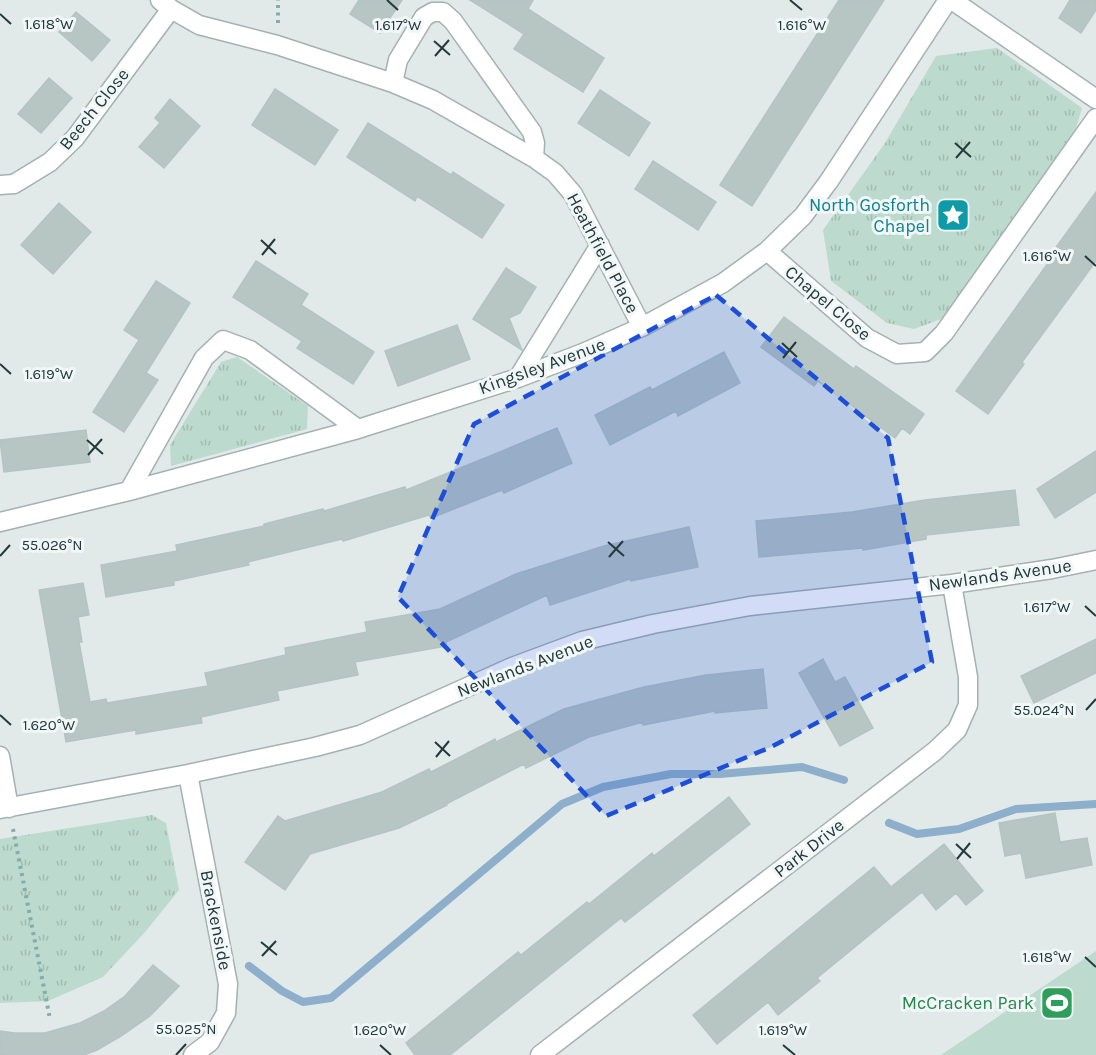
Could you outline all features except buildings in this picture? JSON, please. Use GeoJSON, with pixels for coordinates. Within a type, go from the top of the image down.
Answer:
{"type":"FeatureCollection","features":[{"type":"Feature","properties":{"kind":"street","name":"Kingsley Avenue"},"geometry":{"type":"LineString","coordinates":[[0,522],[129,491],[358,429],[518,378],[583,354],[642,327],[723,283],[767,251],[804,216],[948,0]]}},
{"type":"Feature","properties":{"kind":"street"},"geometry":{"type":"LineString","coordinates":[[952,0],[1096,99]]}},
{"type":"Feature","properties":{"kind":"street","name":"Heathfield Place"},"geometry":{"type":"LineString","coordinates":[[165,5],[199,25],[277,45],[393,83],[433,100],[534,158],[555,173],[573,194],[642,327]]}},
{"type":"Feature","properties":{"kind":"street","name":"Beech Close"},"geometry":{"type":"LineString","coordinates":[[0,185],[14,184],[50,162],[75,138],[165,5]]}},
{"type":"Feature","properties":{"kind":"street"},"geometry":{"type":"LineString","coordinates":[[393,83],[398,60],[424,17],[433,12],[443,12],[453,21],[532,132],[535,143],[534,158]]}},
{"type":"Feature","properties":{"kind":"street","name":"Chapel Close"},"geometry":{"type":"LineString","coordinates":[[767,251],[867,338],[897,354],[925,352],[944,333],[1096,118]]}},
{"type":"Feature","properties":{"kind":"street"},"geometry":{"type":"LineString","coordinates":[[518,378],[600,244]]}},
{"type":"Feature","properties":{"kind":"street"},"geometry":{"type":"LineString","coordinates":[[129,491],[204,358],[223,340],[250,350],[358,429]]}},
{"type":"Feature","properties":{"kind":"street","name":"Newlands Avenue"},"geometry":{"type":"LineString","coordinates":[[4,809],[189,774],[360,735],[512,667],[582,641],[653,624],[750,606],[952,584],[1096,560]]}},
{"type":"Feature","properties":{"kind":"street","name":"Park Drive"},"geometry":{"type":"LineString","coordinates":[[540,1055],[935,751],[957,730],[968,705],[968,677],[952,584]]}},
{"type":"Feature","properties":{"kind":"street"},"geometry":{"type":"LineString","coordinates":[[0,756],[4,809]]}},
{"type":"Feature","properties":{"kind":"street","name":"Brackenside"},"geometry":{"type":"LineString","coordinates":[[189,774],[228,984],[226,1013],[210,1042],[194,1055]]}},
{"type":"Feature","properties":{"kind":"path"},"geometry":{"type":"LineString","coordinates":[[4,809],[50,1018]]}},
{"type":"Feature","properties":{"kind":"highlighted area"},"geometry":{"type":"Polygon","coordinates":[[[716,295],[888,438],[932,662],[771,747],[606,816],[398,597],[474,424],[716,295]]]}},
{"type":"Feature","properties":{"kind":"green space"},"geometry":{"type":"Polygon","coordinates":[[[997,48],[1082,108],[1073,138],[944,318],[914,329],[887,323],[831,281],[823,230],[885,143],[936,56],[997,48]]]}},
{"type":"Feature","properties":{"kind":"green space"},"geometry":{"type":"Polygon","coordinates":[[[237,357],[308,406],[307,429],[171,466],[170,445],[221,362],[237,357]]]}},
{"type":"Feature","properties":{"kind":"green space"},"geometry":{"type":"Polygon","coordinates":[[[152,815],[166,823],[179,890],[146,931],[103,977],[48,1001],[0,1003],[0,839],[152,815]]]}},
{"type":"Feature","properties":{"kind":"green space","name":"McCracken Park"},"geometry":{"type":"Polygon","coordinates":[[[1096,951],[1096,1055],[941,1055],[1096,951]]]}},
{"type":"Feature","properties":{"kind":"waterway"},"geometry":{"type":"LineString","coordinates":[[249,966],[282,991],[303,1002],[331,998],[562,804],[603,787],[671,774],[720,774],[802,767],[844,780]]}},
{"type":"Feature","properties":{"kind":"waterway"},"geometry":{"type":"LineString","coordinates":[[889,823],[917,834],[959,829],[1016,809],[1096,804]]}},
{"type":"Feature","properties":{"kind":"place","name":"North Gosforth Chapel"},"geometry":{"type":"Point","coordinates":[953,215]}},
{"type":"Feature","properties":{"kind":"place","name":"McCracken Park"},"geometry":{"type":"Point","coordinates":[1057,1003]}}]}
